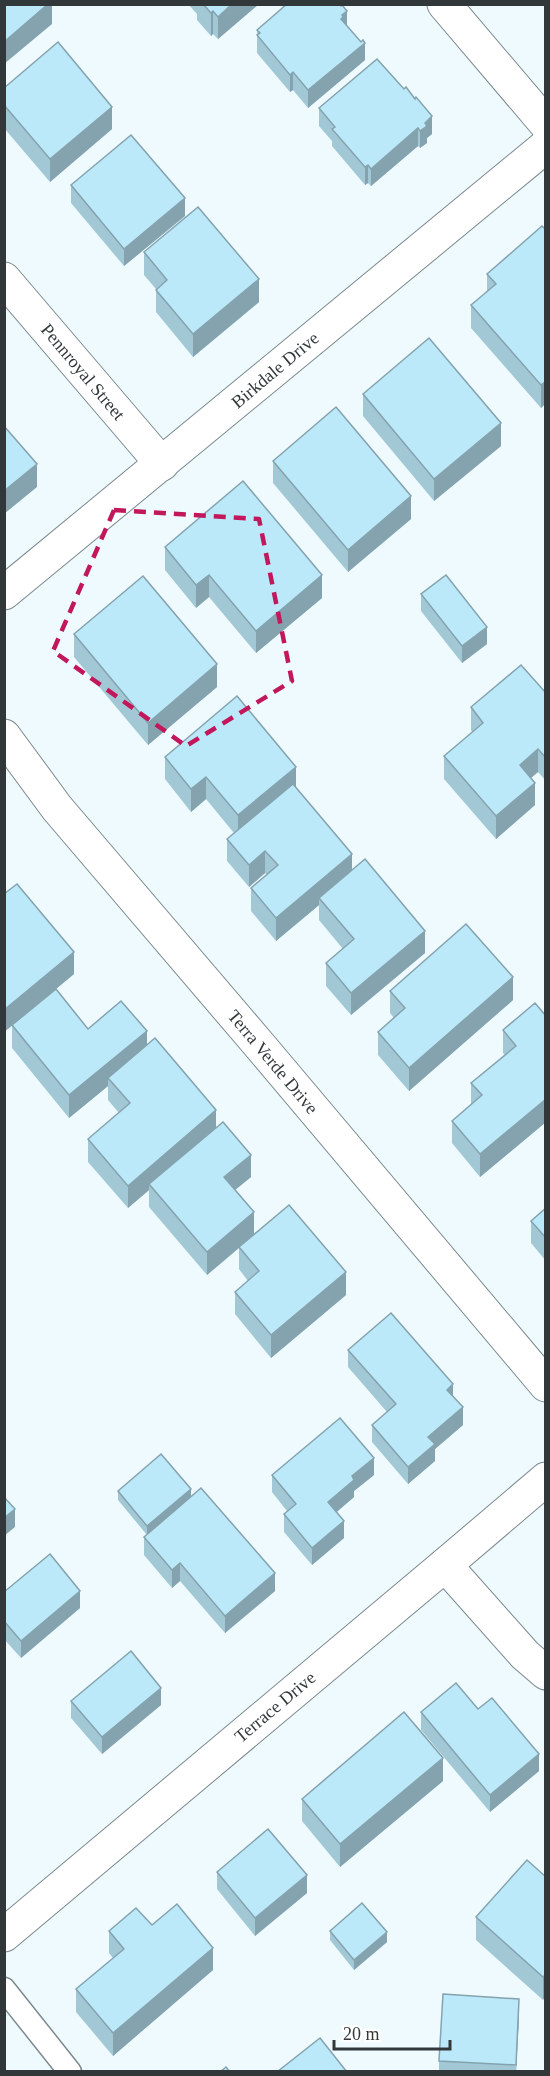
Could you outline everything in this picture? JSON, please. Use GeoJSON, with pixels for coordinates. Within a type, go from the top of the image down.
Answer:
{"type":"FeatureCollection","features":[{"type":"Feature","properties":{"kind":"street"},"geometry":{"type":"LineString","coordinates":[[444,4],[546,124]]}},
{"type":"Feature","properties":{"kind":"street","name":"Birkdale Drive"},"geometry":{"type":"LineString","coordinates":[[4,593],[546,146]]}},
{"type":"Feature","properties":{"kind":"street","name":"Pennroyal Street"},"geometry":{"type":"LineString","coordinates":[[4,279],[162,464]]}},
{"type":"Feature","properties":{"kind":"street","name":"Terra Verde Drive"},"geometry":{"type":"LineString","coordinates":[[4,736],[57,808],[546,1385]]}},
{"type":"Feature","properties":{"kind":"street","name":"Terrace Drive"},"geometry":{"type":"LineString","coordinates":[[4,1935],[546,1479]]}},
{"type":"Feature","properties":{"kind":"street"},"geometry":{"type":"LineString","coordinates":[[445,1566],[525,1655],[546,1673]]}},
{"type":"Feature","properties":{"kind":"lane"},"geometry":{"type":"LineString","coordinates":[[4,1989],[70,2072]]}},
{"type":"Feature","properties":{"kind":"highlighted area"},"geometry":{"type":"Polygon","coordinates":[[[114,510],[259,519],[292,681],[186,746],[53,651],[114,510]]]}},
{"type":"Feature","properties":{"kind":"building"},"geometry":{"type":"Polygon","coordinates":[[[4,4],[48,4],[4,42],[4,4]]]}},
{"type":"Feature","properties":{"kind":"building"},"geometry":{"type":"Polygon","coordinates":[[[203,4],[232,4],[218,17],[203,4]]]}},
{"type":"Feature","properties":{"kind":"building"},"geometry":{"type":"Polygon","coordinates":[[[287,4],[342,5],[347,11],[341,19],[361,42],[363,40],[365,43],[308,90],[293,72],[290,75],[257,35],[260,33],[257,30],[287,4]]]}},
{"type":"Feature","properties":{"kind":"building"},"geometry":{"type":"Polygon","coordinates":[[[58,42],[112,107],[50,159],[4,105],[4,88],[58,42]]]}},
{"type":"Feature","properties":{"kind":"building"},"geometry":{"type":"Polygon","coordinates":[[[377,59],[432,116],[425,123],[427,126],[420,131],[418,128],[371,169],[368,165],[365,167],[332,129],[335,127],[319,108],[377,59]]]}},
{"type":"Feature","properties":{"kind":"building"},"geometry":{"type":"Polygon","coordinates":[[[131,135],[185,198],[124,249],[71,185],[131,135]]]}},
{"type":"Feature","properties":{"kind":"building"},"geometry":{"type":"Polygon","coordinates":[[[198,207],[259,279],[193,334],[156,290],[167,280],[144,252],[198,207]]]}},
{"type":"Feature","properties":{"kind":"building"},"geometry":{"type":"Polygon","coordinates":[[[542,226],[546,230],[546,381],[541,385],[471,305],[496,284],[487,274],[542,226]]]}},
{"type":"Feature","properties":{"kind":"building"},"geometry":{"type":"Polygon","coordinates":[[[429,338],[501,423],[434,479],[363,394],[429,338]]]}},
{"type":"Feature","properties":{"kind":"building"},"geometry":{"type":"Polygon","coordinates":[[[336,407],[411,496],[348,550],[273,461],[336,407]]]}},
{"type":"Feature","properties":{"kind":"building"},"geometry":{"type":"Polygon","coordinates":[[[4,426],[37,464],[4,491],[4,426]]]}},
{"type":"Feature","properties":{"kind":"building"},"geometry":{"type":"Polygon","coordinates":[[[243,481],[322,575],[256,631],[209,575],[196,585],[165,547],[243,481]]]}},
{"type":"Feature","properties":{"kind":"building"},"geometry":{"type":"Polygon","coordinates":[[[446,575],[487,627],[462,646],[421,594],[446,575]]]}},
{"type":"Feature","properties":{"kind":"building"},"geometry":{"type":"Polygon","coordinates":[[[143,576],[217,664],[148,723],[74,634],[143,576]]]}},
{"type":"Feature","properties":{"kind":"building"},"geometry":{"type":"Polygon","coordinates":[[[521,665],[546,693],[546,758],[538,749],[520,765],[535,783],[496,816],[444,756],[483,723],[471,707],[521,665]]]}},
{"type":"Feature","properties":{"kind":"building"},"geometry":{"type":"Polygon","coordinates":[[[237,696],[296,767],[238,815],[206,777],[191,789],[165,757],[237,696]]]}},
{"type":"Feature","properties":{"kind":"building"},"geometry":{"type":"Polygon","coordinates":[[[293,784],[352,854],[276,918],[251,888],[278,865],[265,851],[249,865],[227,839],[293,784]]]}},
{"type":"Feature","properties":{"kind":"building"},"geometry":{"type":"Polygon","coordinates":[[[365,859],[425,931],[351,993],[326,963],[354,939],[319,898],[365,859]]]}},
{"type":"Feature","properties":{"kind":"building"},"geometry":{"type":"Polygon","coordinates":[[[17,884],[74,952],[4,1010],[4,894],[17,884]]]}},
{"type":"Feature","properties":{"kind":"building"},"geometry":{"type":"Polygon","coordinates":[[[466,924],[513,977],[409,1068],[378,1032],[405,1008],[390,991],[466,924]]]}},
{"type":"Feature","properties":{"kind":"building"},"geometry":{"type":"Polygon","coordinates":[[[56,989],[88,1029],[121,1001],[147,1031],[69,1095],[12,1025],[56,989]]]}},
{"type":"Feature","properties":{"kind":"building"},"geometry":{"type":"Polygon","coordinates":[[[535,1003],[546,1016],[546,1099],[480,1154],[452,1121],[482,1095],[471,1083],[516,1046],[503,1030],[535,1003]]]}},
{"type":"Feature","properties":{"kind":"building"},"geometry":{"type":"Polygon","coordinates":[[[155,1038],[216,1110],[128,1186],[88,1139],[130,1103],[108,1078],[155,1038]]]}},
{"type":"Feature","properties":{"kind":"building"},"geometry":{"type":"Polygon","coordinates":[[[223,1122],[251,1155],[224,1177],[254,1212],[207,1252],[149,1184],[223,1122]]]}},
{"type":"Feature","properties":{"kind":"building"},"geometry":{"type":"Polygon","coordinates":[[[289,1205],[346,1272],[271,1335],[235,1292],[259,1271],[239,1247],[289,1205]]]}},
{"type":"Feature","properties":{"kind":"building"},"geometry":{"type":"Polygon","coordinates":[[[546,1208],[546,1238],[531,1221],[546,1208]]]}},
{"type":"Feature","properties":{"kind":"building"},"geometry":{"type":"Polygon","coordinates":[[[391,1313],[453,1384],[447,1390],[463,1407],[428,1437],[435,1444],[408,1467],[372,1425],[396,1404],[348,1350],[391,1313]]]}},
{"type":"Feature","properties":{"kind":"building"},"geometry":{"type":"Polygon","coordinates":[[[340,1418],[374,1458],[352,1476],[354,1480],[328,1502],[344,1521],[312,1548],[284,1514],[296,1504],[272,1475],[340,1418]]]}},
{"type":"Feature","properties":{"kind":"building"},"geometry":{"type":"Polygon","coordinates":[[[161,1454],[191,1489],[147,1526],[118,1491],[161,1454]]]}},
{"type":"Feature","properties":{"kind":"building"},"geometry":{"type":"Polygon","coordinates":[[[201,1488],[275,1573],[225,1616],[180,1563],[172,1570],[144,1537],[201,1488]]]}},
{"type":"Feature","properties":{"kind":"building"},"geometry":{"type":"Polygon","coordinates":[[[4,1497],[15,1509],[4,1518],[4,1497]]]}},
{"type":"Feature","properties":{"kind":"building"},"geometry":{"type":"Polygon","coordinates":[[[50,1554],[80,1591],[21,1641],[4,1621],[4,1592],[50,1554]]]}},
{"type":"Feature","properties":{"kind":"building"},"geometry":{"type":"Polygon","coordinates":[[[131,1651],[161,1688],[102,1737],[71,1701],[131,1651]]]}},
{"type":"Feature","properties":{"kind":"building"},"geometry":{"type":"Polygon","coordinates":[[[456,1683],[478,1709],[492,1698],[539,1754],[490,1795],[421,1712],[456,1683]]]}},
{"type":"Feature","properties":{"kind":"building"},"geometry":{"type":"Polygon","coordinates":[[[404,1712],[443,1758],[340,1844],[302,1799],[404,1712]]]}},
{"type":"Feature","properties":{"kind":"building"},"geometry":{"type":"Polygon","coordinates":[[[268,1829],[307,1875],[255,1918],[217,1872],[268,1829]]]}},
{"type":"Feature","properties":{"kind":"building"},"geometry":{"type":"Polygon","coordinates":[[[527,1860],[546,1877],[546,1974],[543,1977],[476,1917],[527,1860]]]}},
{"type":"Feature","properties":{"kind":"building"},"geometry":{"type":"Polygon","coordinates":[[[362,1903],[387,1932],[354,1960],[330,1931],[362,1903]]]}},
{"type":"Feature","properties":{"kind":"building"},"geometry":{"type":"Polygon","coordinates":[[[177,1904],[213,1948],[113,2033],[76,1989],[124,1949],[109,1931],[136,1908],[152,1925],[177,1904]]]}},
{"type":"Feature","properties":{"kind":"building"},"geometry":{"type":"Polygon","coordinates":[[[443,1994],[519,1999],[516,2065],[439,2061],[443,1994]]]}},
{"type":"Feature","properties":{"kind":"building"},"geometry":{"type":"Polygon","coordinates":[[[320,2038],[347,2072],[277,2072],[320,2038]]]}},
{"type":"Feature","properties":{"kind":"building"},"geometry":{"type":"Polygon","coordinates":[[[226,2067],[230,2072],[220,2072],[226,2067]]]}}]}
